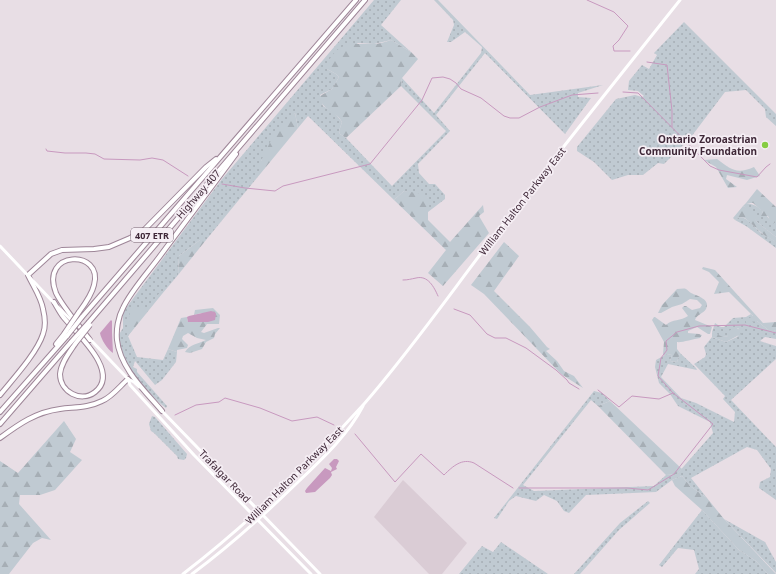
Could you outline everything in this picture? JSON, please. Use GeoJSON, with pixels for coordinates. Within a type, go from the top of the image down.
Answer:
{"type":"FeatureCollection","features":[{"type":"Feature","properties":{"kind":"highway","name":"Highway 407"},"geometry":{"type":"LineString","coordinates":[[0,412],[356,0]]}},
{"type":"Feature","properties":{"kind":"highway","name":"Highway 407"},"geometry":{"type":"LineString","coordinates":[[0,424],[73,343],[97,312],[365,0]]}},
{"type":"Feature","properties":{"kind":"highway"},"geometry":{"type":"LineString","coordinates":[[162,411],[129,371],[123,360],[117,341],[119,317],[123,307],[139,284],[255,129]]}},
{"type":"Feature","properties":{"kind":"highway"},"geometry":{"type":"LineString","coordinates":[[0,396],[32,354],[43,336],[45,325],[43,307],[28,275],[51,254],[62,250],[94,249],[109,246],[130,238],[144,230],[206,167],[223,154]]}},
{"type":"Feature","properties":{"kind":"highway"},"geometry":{"type":"LineString","coordinates":[[65,335],[80,312],[87,301],[95,285],[95,274],[91,266],[83,260],[76,258],[70,258],[59,264],[54,272],[53,282],[56,294],[90,340]]}},
{"type":"Feature","properties":{"kind":"highway"},"geometry":{"type":"LineString","coordinates":[[54,302],[64,318],[88,344],[96,357],[102,373],[102,382],[97,391],[91,395],[83,397],[74,396],[65,390],[61,383],[60,374],[62,365],[73,343]]}},
{"type":"Feature","properties":{"kind":"highway"},"geometry":{"type":"LineString","coordinates":[[0,438],[19,423],[41,413],[61,409],[85,407],[104,400],[128,379]]}},
{"type":"Feature","properties":{"kind":"main road","name":"William Halton Parkway East"},"geometry":{"type":"LineString","coordinates":[[183,574],[255,516],[309,463],[365,402],[403,356],[501,227],[680,0]]}},
{"type":"Feature","properties":{"kind":"main road","name":"Trafalgar Road"},"geometry":{"type":"LineString","coordinates":[[0,246],[128,379],[134,382],[320,574]]}},
{"type":"Feature","properties":{"kind":"main road","name":"Trafalgar Road"},"geometry":{"type":"LineString","coordinates":[[128,379],[130,385],[194,455],[311,574]]}},
{"type":"Feature","properties":{"kind":"main road","name":"William Halton Parkway East"},"geometry":{"type":"LineString","coordinates":[[192,574],[259,520],[309,471],[356,421],[365,402]]}},
{"type":"Feature","properties":{"kind":"shaded area"},"geometry":{"type":"Polygon","coordinates":[[[211,311],[215,312],[216,314],[215,320],[208,322],[188,322],[187,317],[189,316],[211,311]]]}},
{"type":"Feature","properties":{"kind":"shaded area"},"geometry":{"type":"Polygon","coordinates":[[[111,320],[113,353],[105,344],[100,333],[111,320]]]}},
{"type":"Feature","properties":{"kind":"shaded area"},"geometry":{"type":"Polygon","coordinates":[[[334,459],[339,461],[336,467],[337,469],[331,472],[332,475],[330,478],[315,492],[306,493],[305,491],[307,488],[325,468],[331,471],[332,468],[329,464],[334,459]]]}},
{"type":"Feature","properties":{"kind":"shaded area"},"geometry":{"type":"Polygon","coordinates":[[[403,480],[467,543],[442,574],[429,574],[374,517],[403,480]]]}},
{"type":"Feature","properties":{"kind":"green space"},"geometry":{"type":"Polygon","coordinates":[[[374,0],[401,0],[381,25],[411,52],[391,40],[374,44],[358,43],[327,69],[339,77],[332,89],[320,95],[323,106],[335,113],[342,122],[339,131],[340,134],[346,138],[392,186],[446,131],[401,86],[402,78],[434,113],[481,53],[482,47],[465,32],[451,42],[447,42],[454,25],[453,20],[434,0],[438,0],[530,95],[603,85],[578,93],[578,97],[591,98],[565,134],[485,53],[436,115],[450,131],[418,164],[419,173],[429,184],[435,184],[445,195],[445,199],[428,212],[428,198],[404,191],[394,200],[308,116],[298,128],[295,113],[261,161],[261,173],[206,240],[200,240],[179,256],[178,275],[162,294],[159,294],[128,336],[137,357],[163,360],[168,349],[177,352],[176,362],[162,380],[155,385],[135,361],[133,367],[137,369],[137,372],[167,406],[166,408],[142,385],[124,358],[118,336],[123,328],[123,312],[222,179],[374,0]]]}},
{"type":"Feature","properties":{"kind":"green space"},"geometry":{"type":"Polygon","coordinates":[[[684,22],[776,114],[776,126],[766,117],[765,109],[746,90],[725,92],[691,137],[664,164],[658,163],[643,175],[628,175],[612,180],[594,162],[577,151],[577,147],[616,99],[635,95],[642,97],[644,96],[638,91],[628,90],[629,81],[642,65],[649,69],[657,55],[654,53],[684,22]]]}},
{"type":"Feature","properties":{"kind":"green space"},"geometry":{"type":"Polygon","coordinates":[[[391,40],[411,52],[418,59],[402,78],[401,86],[346,138],[340,134],[339,131],[342,122],[336,115],[325,107],[321,101],[320,96],[332,89],[339,77],[327,69],[326,66],[335,52],[345,46],[351,44],[378,44],[391,40]]]}},
{"type":"Feature","properties":{"kind":"green space"},"geometry":{"type":"Polygon","coordinates":[[[295,113],[298,128],[261,173],[261,161],[275,132],[295,113]]]}},
{"type":"Feature","properties":{"kind":"green space"},"geometry":{"type":"Polygon","coordinates":[[[717,159],[726,166],[738,171],[743,171],[754,167],[760,176],[747,180],[727,175],[726,179],[737,187],[728,188],[716,167],[704,160],[717,159]]]}},
{"type":"Feature","properties":{"kind":"green space"},"geometry":{"type":"Polygon","coordinates":[[[757,189],[776,207],[776,221],[773,224],[768,216],[759,216],[763,212],[753,203],[746,203],[757,189]]]}},
{"type":"Feature","properties":{"kind":"green space"},"geometry":{"type":"Polygon","coordinates":[[[404,191],[424,194],[428,198],[428,220],[450,242],[483,205],[484,212],[479,216],[489,233],[443,286],[428,273],[446,250],[394,200],[404,191]]]}},
{"type":"Feature","properties":{"kind":"green space"},"geometry":{"type":"Polygon","coordinates":[[[746,203],[754,205],[760,209],[763,212],[760,216],[767,216],[773,223],[776,221],[776,237],[757,222],[743,206],[746,203]]]}},
{"type":"Feature","properties":{"kind":"green space"},"geometry":{"type":"Polygon","coordinates":[[[743,206],[750,209],[755,214],[755,219],[757,222],[776,237],[776,242],[764,235],[745,218],[740,217],[735,220],[733,218],[743,206]]]}},
{"type":"Feature","properties":{"kind":"green space"},"geometry":{"type":"Polygon","coordinates":[[[739,217],[746,219],[761,233],[776,242],[776,248],[746,226],[735,220],[739,217]]]}},
{"type":"Feature","properties":{"kind":"green space"},"geometry":{"type":"Polygon","coordinates":[[[200,240],[206,240],[178,275],[179,256],[200,240]]]}},
{"type":"Feature","properties":{"kind":"green space"},"geometry":{"type":"Polygon","coordinates":[[[504,242],[519,256],[494,291],[550,349],[546,351],[557,361],[564,371],[574,376],[583,388],[561,374],[484,294],[471,285],[504,242]]]}},
{"type":"Feature","properties":{"kind":"green space"},"geometry":{"type":"Polygon","coordinates":[[[703,267],[715,270],[763,323],[776,322],[776,330],[771,332],[757,321],[746,323],[746,320],[753,316],[729,292],[714,294],[719,282],[709,272],[702,269],[703,267]]]}},
{"type":"Feature","properties":{"kind":"green space"},"geometry":{"type":"Polygon","coordinates":[[[677,289],[686,289],[690,293],[705,300],[707,303],[706,309],[697,316],[695,320],[712,327],[710,334],[708,334],[697,327],[688,331],[688,333],[702,335],[700,338],[677,342],[677,349],[680,353],[677,362],[670,361],[672,355],[667,354],[664,356],[664,342],[652,320],[655,317],[666,325],[688,316],[682,308],[684,306],[692,310],[700,308],[702,305],[697,300],[690,299],[682,304],[658,313],[662,305],[677,289]]]}},
{"type":"Feature","properties":{"kind":"green space"},"geometry":{"type":"Polygon","coordinates":[[[159,294],[162,294],[128,336],[130,309],[148,307],[159,294]]]}},
{"type":"Feature","properties":{"kind":"green space"},"geometry":{"type":"Polygon","coordinates":[[[213,308],[220,315],[219,324],[207,324],[201,332],[204,333],[220,328],[215,334],[214,338],[206,342],[202,349],[190,353],[185,352],[192,346],[206,340],[197,338],[188,333],[183,336],[182,339],[188,345],[187,348],[177,350],[177,352],[168,349],[181,318],[187,317],[188,322],[197,322],[216,315],[201,313],[194,315],[195,310],[213,308]]]}},
{"type":"Feature","properties":{"kind":"green space"},"geometry":{"type":"Polygon","coordinates":[[[751,314],[771,332],[776,330],[776,339],[765,337],[760,341],[776,346],[776,359],[731,400],[776,447],[776,500],[759,488],[760,482],[770,477],[771,469],[757,450],[747,447],[691,478],[707,498],[690,486],[682,476],[672,480],[656,492],[586,495],[569,513],[564,511],[557,501],[544,495],[536,501],[516,496],[509,501],[497,519],[494,518],[594,391],[602,393],[610,401],[598,406],[591,400],[523,485],[534,491],[654,486],[666,475],[677,474],[713,433],[710,422],[678,406],[670,394],[659,383],[655,367],[656,360],[667,354],[672,355],[670,361],[677,362],[680,353],[697,370],[668,364],[661,377],[681,398],[696,403],[734,422],[735,412],[723,399],[725,396],[694,364],[705,357],[706,354],[704,347],[712,337],[726,342],[737,337],[741,332],[738,328],[728,336],[718,336],[712,332],[715,323],[721,327],[724,327],[733,318],[746,317],[751,314]]]}},
{"type":"Feature","properties":{"kind":"green space"},"geometry":{"type":"Polygon","coordinates":[[[736,328],[741,330],[741,334],[726,342],[712,337],[712,332],[723,337],[728,336],[728,331],[736,328]]]}},
{"type":"Feature","properties":{"kind":"green space"},"geometry":{"type":"Polygon","coordinates":[[[610,401],[682,469],[677,474],[666,475],[598,406],[610,401]]]}},
{"type":"Feature","properties":{"kind":"green space"},"geometry":{"type":"Polygon","coordinates":[[[152,416],[155,417],[187,454],[184,460],[178,459],[177,456],[151,431],[149,424],[152,416]]]}},
{"type":"Feature","properties":{"kind":"green space"},"geometry":{"type":"Polygon","coordinates":[[[64,421],[76,439],[70,452],[82,460],[55,490],[40,495],[20,495],[19,504],[51,540],[42,538],[33,543],[9,574],[0,574],[0,461],[18,473],[64,421]]]}},
{"type":"Feature","properties":{"kind":"green space"},"geometry":{"type":"Polygon","coordinates":[[[682,476],[690,486],[707,498],[724,519],[776,574],[768,574],[756,561],[739,550],[702,510],[675,486],[672,480],[682,476]]]}},
{"type":"Feature","properties":{"kind":"green space"},"geometry":{"type":"Polygon","coordinates":[[[648,501],[650,503],[619,530],[580,574],[574,574],[620,523],[648,501]]]}},
{"type":"Feature","properties":{"kind":"green space"},"geometry":{"type":"Polygon","coordinates":[[[702,510],[739,550],[756,561],[768,574],[695,574],[699,569],[694,550],[678,548],[662,567],[659,565],[702,510]]]}},
{"type":"Feature","properties":{"kind":"green space"},"geometry":{"type":"Polygon","coordinates":[[[724,519],[765,542],[776,562],[776,573],[724,519]]]}},
{"type":"Feature","properties":{"kind":"green space"},"geometry":{"type":"Polygon","coordinates":[[[501,542],[548,574],[459,574],[482,546],[493,552],[501,542]]]}},
{"type":"Feature","properties":{"kind":"waterway"},"geometry":{"type":"LineString","coordinates":[[587,0],[614,12],[628,26],[613,46],[614,51],[630,51]]}},
{"type":"Feature","properties":{"kind":"waterway"},"geometry":{"type":"LineString","coordinates":[[647,62],[667,65],[672,111],[672,127]]}},
{"type":"Feature","properties":{"kind":"waterway"},"geometry":{"type":"LineString","coordinates":[[222,184],[275,191],[283,186],[370,164],[422,100],[432,78],[443,77],[450,79],[461,89],[481,98],[504,116],[510,118],[519,118],[540,107],[572,95],[598,93]]}},
{"type":"Feature","properties":{"kind":"waterway"},"geometry":{"type":"LineString","coordinates":[[623,92],[638,93],[710,166],[719,170],[757,177],[770,164]]}},
{"type":"Feature","properties":{"kind":"waterway"},"geometry":{"type":"LineString","coordinates":[[46,149],[47,151],[65,153],[95,154],[104,159],[140,160],[152,158],[163,160],[188,176]]}},
{"type":"Feature","properties":{"kind":"waterway"},"geometry":{"type":"LineString","coordinates":[[403,280],[424,278],[430,282],[438,296]]}},
{"type":"Feature","properties":{"kind":"waterway"},"geometry":{"type":"LineString","coordinates":[[454,309],[470,315],[487,334],[495,338],[506,338],[526,348],[556,370],[569,383],[579,389]]}},
{"type":"Feature","properties":{"kind":"waterway"},"geometry":{"type":"LineString","coordinates":[[519,488],[627,488],[648,490],[674,474],[713,424],[673,393],[658,376],[661,358],[667,350],[666,341],[677,332],[699,326],[745,325],[776,333]]}},
{"type":"Feature","properties":{"kind":"waterway"},"geometry":{"type":"LineString","coordinates":[[598,390],[619,407],[632,396],[659,399],[673,393]]}},
{"type":"Feature","properties":{"kind":"waterway"},"geometry":{"type":"LineString","coordinates":[[175,415],[196,405],[219,402],[225,398],[260,408],[292,421],[317,417],[334,425]]}},
{"type":"Feature","properties":{"kind":"waterway"},"geometry":{"type":"LineString","coordinates":[[355,434],[395,482],[421,454],[444,475],[458,464],[462,462],[470,462],[474,463],[513,488]]}},
{"type":"Feature","properties":{"kind":"place","name":"Ontario Zoroastrian Community Foundation"},"geometry":{"type":"Point","coordinates":[765,145]}}]}
